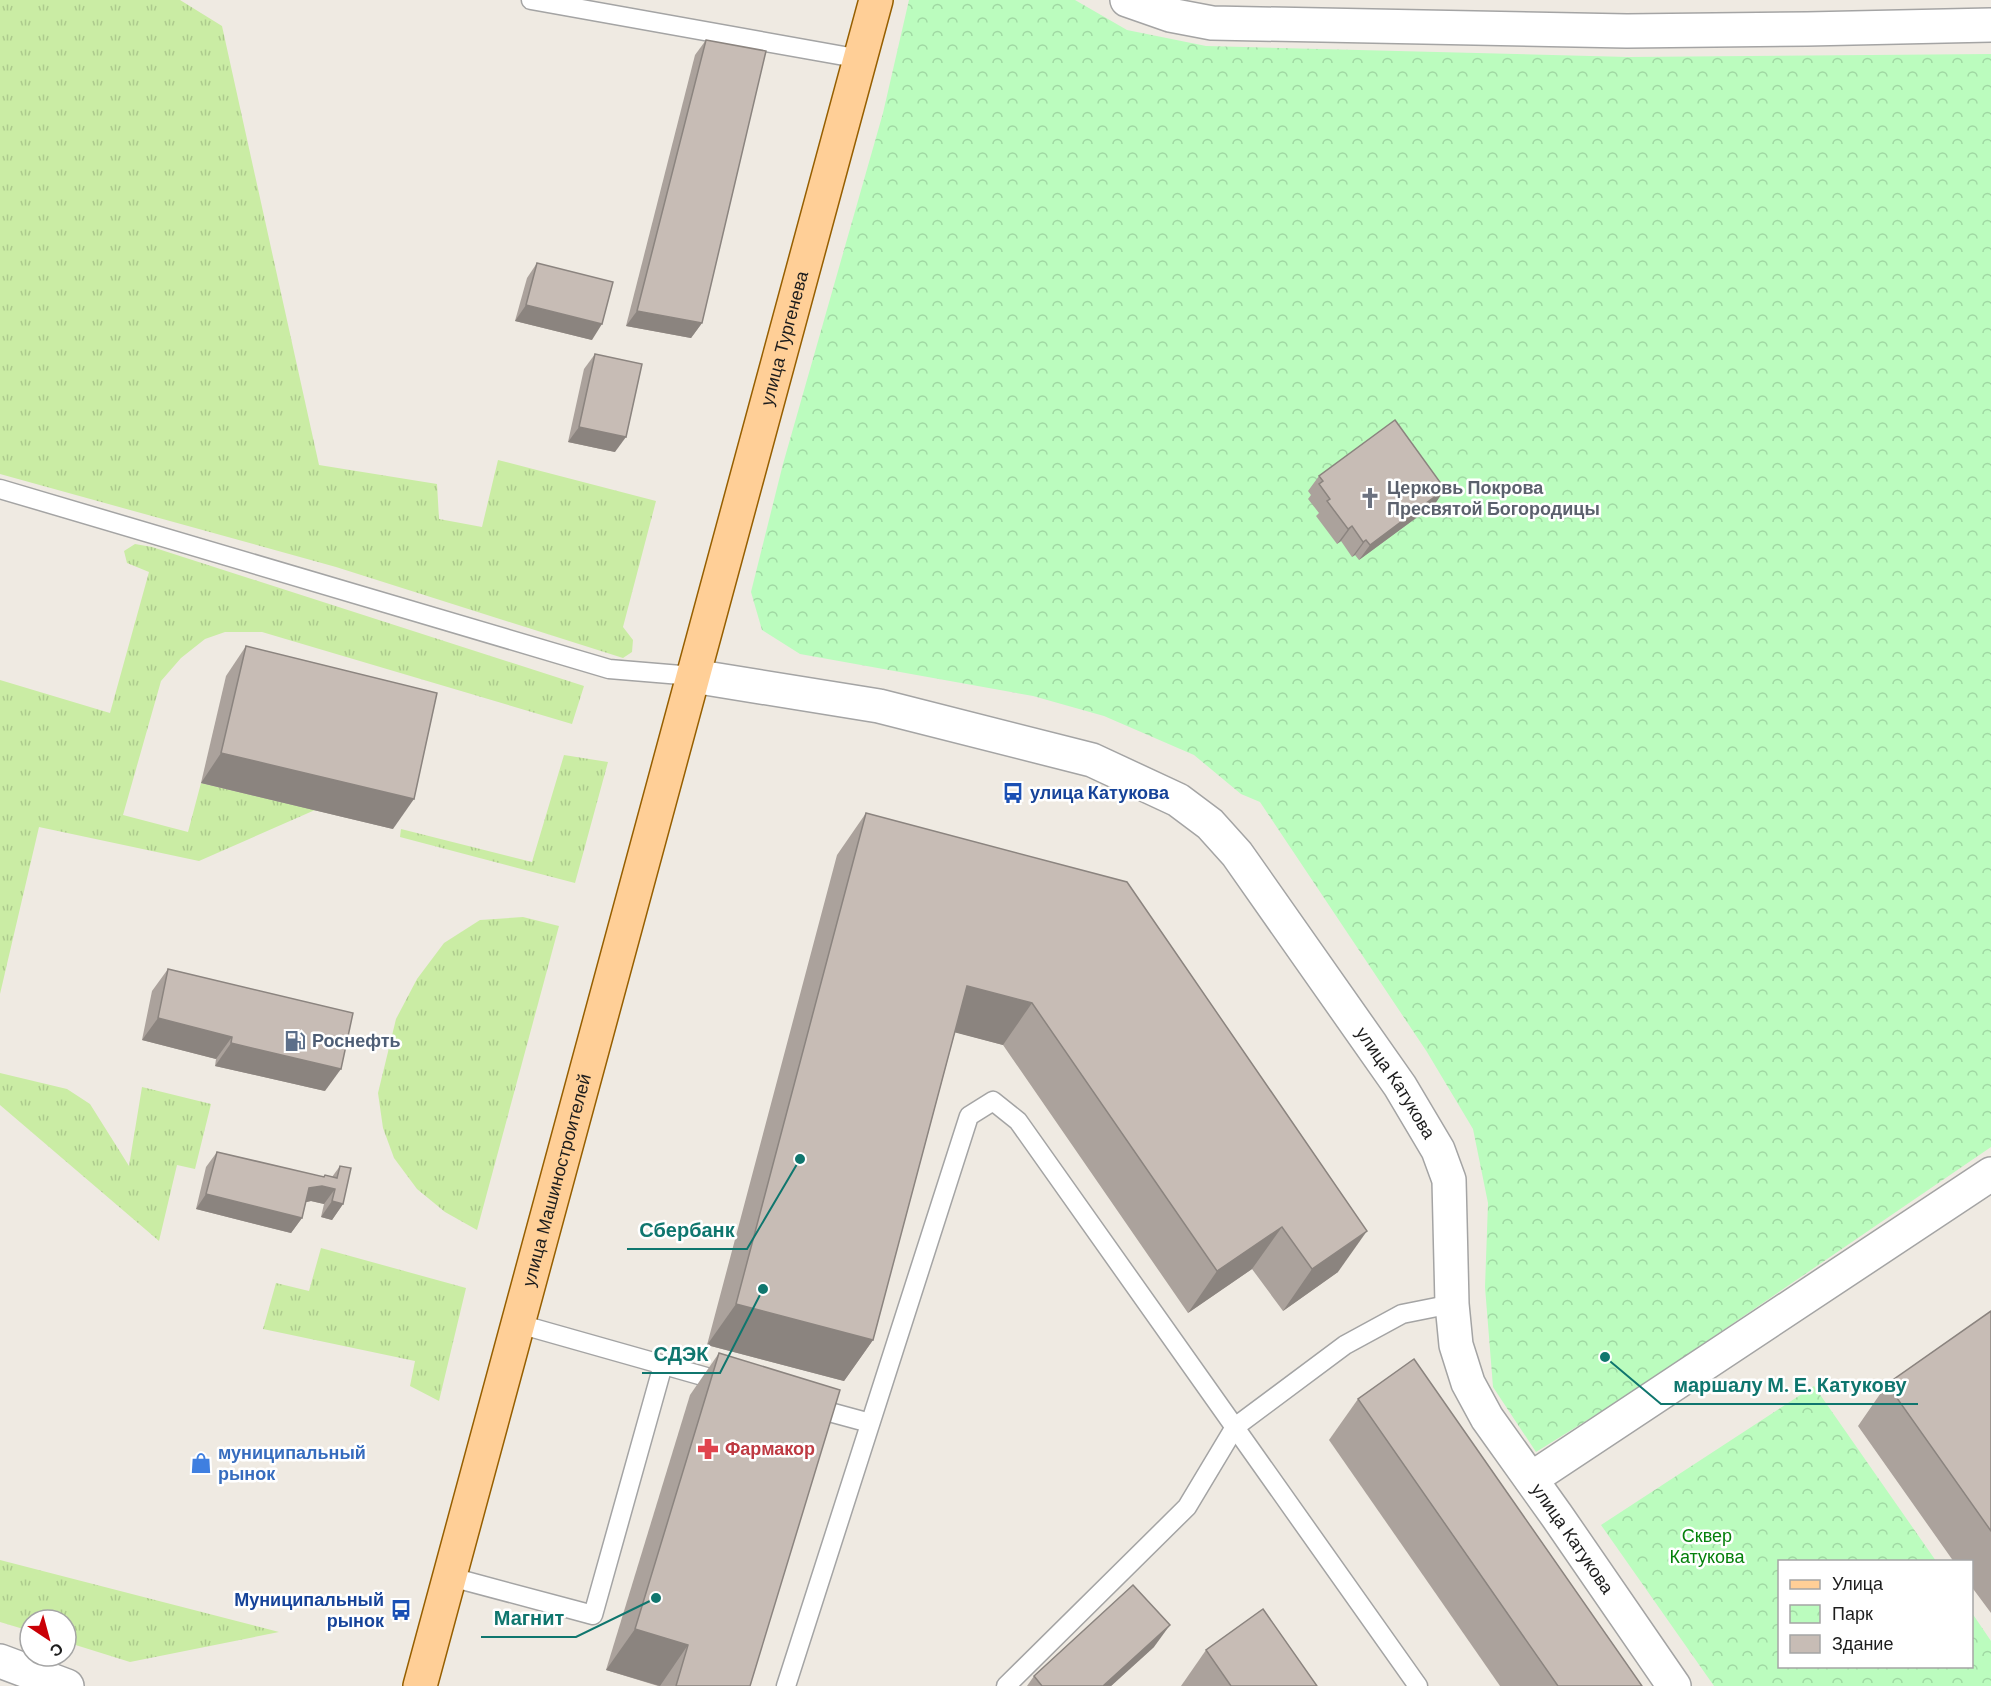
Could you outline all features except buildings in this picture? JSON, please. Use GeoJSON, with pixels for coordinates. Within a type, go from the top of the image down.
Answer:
{"type":"FeatureCollection","features":[{"type":"Feature","properties":{"kind":"main road","name":"улица Тургенева"},"geometry":{"type":"LineString","coordinates":[[693,676],[876,0]]}},
{"type":"Feature","properties":{"kind":"main road","name":"улица Машиностроителей"},"geometry":{"type":"LineString","coordinates":[[420,1686],[693,676]]}},
{"type":"Feature","properties":{"kind":"street"},"geometry":{"type":"LineString","coordinates":[[1128,0],[1170,15],[1212,23],[1627,31],[1991,25]]}},
{"type":"Feature","properties":{"kind":"street","name":"улица Катукова"},"geometry":{"type":"LineString","coordinates":[[693,676],[879,706],[1092,760],[1178,800],[1210,824],[1237,854],[1400,1086],[1438,1150],[1449,1180],[1452,1304],[1456,1345],[1468,1383],[1487,1418],[1674,1686]]}},
{"type":"Feature","properties":{"kind":"street"},"geometry":{"type":"LineString","coordinates":[[1531,1479],[1991,1174]]}},
{"type":"Feature","properties":{"kind":"street"},"geometry":{"type":"LineString","coordinates":[[0,1661],[67,1686]]}},
{"type":"Feature","properties":{"kind":"lane"},"geometry":{"type":"LineString","coordinates":[[531,0],[861,59]]}},
{"type":"Feature","properties":{"kind":"lane"},"geometry":{"type":"LineString","coordinates":[[0,489],[609,669],[693,676]]}},
{"type":"Feature","properties":{"kind":"lane"},"geometry":{"type":"LineString","coordinates":[[786,1686],[969,1116],[993,1101],[1018,1121],[1418,1686]]}},
{"type":"Feature","properties":{"kind":"lane"},"geometry":{"type":"LineString","coordinates":[[1006,1686],[1187,1507],[1235,1427],[1345,1345],[1402,1314],[1452,1304]]}},
{"type":"Feature","properties":{"kind":"lane"},"geometry":{"type":"LineString","coordinates":[[519,1324],[744,1388]]}},
{"type":"Feature","properties":{"kind":"lane"},"geometry":{"type":"LineString","coordinates":[[451,1576],[593,1615],[663,1365]]}},
{"type":"Feature","properties":{"kind":"lane"},"geometry":{"type":"LineString","coordinates":[[790,1401],[870,1424]]}},
{"type":"Feature","properties":{"kind":"green space"},"geometry":{"type":"Polygon","coordinates":[[[0,0],[180,0],[222,26],[319,465],[437,484],[439,519],[482,527],[498,460],[656,501],[623,627],[633,640],[632,652],[623,658],[336,567],[0,474],[0,0]]]}},
{"type":"Feature","properties":{"kind":"green space"},"geometry":{"type":"Polygon","coordinates":[[[909,0],[1075,0],[1127,30],[1206,46],[1628,57],[1991,54],[1991,1147],[1631,1393],[1536,1452],[1493,1387],[1485,1287],[1488,1203],[1473,1129],[1427,1052],[1260,802],[1241,794],[1194,755],[1104,716],[1033,696],[800,654],[762,630],[751,592],[783,464],[883,113],[909,0]]]}},
{"type":"Feature","properties":{"kind":"green space"},"geometry":{"type":"Polygon","coordinates":[[[135,544],[152,547],[584,686],[572,724],[262,632],[225,632],[205,639],[181,658],[161,681],[123,815],[188,832],[201,783],[315,810],[199,861],[39,827],[0,994],[0,680],[110,713],[149,572],[127,563],[124,551],[135,544]]]}},
{"type":"Feature","properties":{"kind":"green space"},"geometry":{"type":"Polygon","coordinates":[[[564,755],[608,762],[575,883],[400,837],[401,829],[532,862],[564,755]]]}},
{"type":"Feature","properties":{"kind":"green space"},"geometry":{"type":"Polygon","coordinates":[[[523,917],[559,926],[477,1230],[445,1212],[417,1189],[394,1158],[383,1128],[378,1093],[396,1019],[417,979],[444,943],[480,920],[523,917]]]}},
{"type":"Feature","properties":{"kind":"green space"},"geometry":{"type":"Polygon","coordinates":[[[0,1073],[67,1089],[90,1104],[129,1166],[142,1087],[211,1104],[195,1169],[177,1165],[159,1241],[0,1105],[0,1073]]]}},
{"type":"Feature","properties":{"kind":"green space"},"geometry":{"type":"Polygon","coordinates":[[[321,1248],[466,1288],[439,1401],[410,1386],[415,1361],[263,1329],[276,1283],[309,1291],[321,1248]]]}},
{"type":"Feature","properties":{"kind":"green space","name":"Сквер Катукова"},"geometry":{"type":"Polygon","coordinates":[[[1814,1386],[1935,1560],[1778,1560],[1778,1668],[1973,1668],[1973,1614],[1991,1641],[1991,1686],[1714,1686],[1601,1525],[1814,1386]]]}},
{"type":"Feature","properties":{"kind":"green space"},"geometry":{"type":"Polygon","coordinates":[[[0,1560],[279,1632],[130,1662],[78,1646],[78,1608],[18,1608],[18,1627],[0,1622],[0,1560]]]}},
{"type":"Feature","properties":{"kind":"place","name":"Церковь Покрова Пресвятой Богородицы"},"geometry":{"type":"Point","coordinates":[1370,498]}},
{"type":"Feature","properties":{"kind":"place","name":"улица Катукова"},"geometry":{"type":"Point","coordinates":[1013,793]}},
{"type":"Feature","properties":{"kind":"place","name":"Роснефть"},"geometry":{"type":"Point","coordinates":[295,1041]}},
{"type":"Feature","properties":{"kind":"place","name":"Сбербанк"},"geometry":{"type":"Point","coordinates":[800,1159]}},
{"type":"Feature","properties":{"kind":"place","name":"СДЭК"},"geometry":{"type":"Point","coordinates":[763,1289]}},
{"type":"Feature","properties":{"kind":"place","name":"маршалу М. Е. Катукову"},"geometry":{"type":"Point","coordinates":[1605,1357]}},
{"type":"Feature","properties":{"kind":"place","name":"Фармакор"},"geometry":{"type":"Point","coordinates":[708,1449]}},
{"type":"Feature","properties":{"kind":"place","name":"муниципальный рынок"},"geometry":{"type":"Point","coordinates":[201,1463]}},
{"type":"Feature","properties":{"kind":"place","name":"Магнит"},"geometry":{"type":"Point","coordinates":[656,1598]}},
{"type":"Feature","properties":{"kind":"place","name":"Муниципальный рынок"},"geometry":{"type":"Point","coordinates":[401,1610]}}]}
